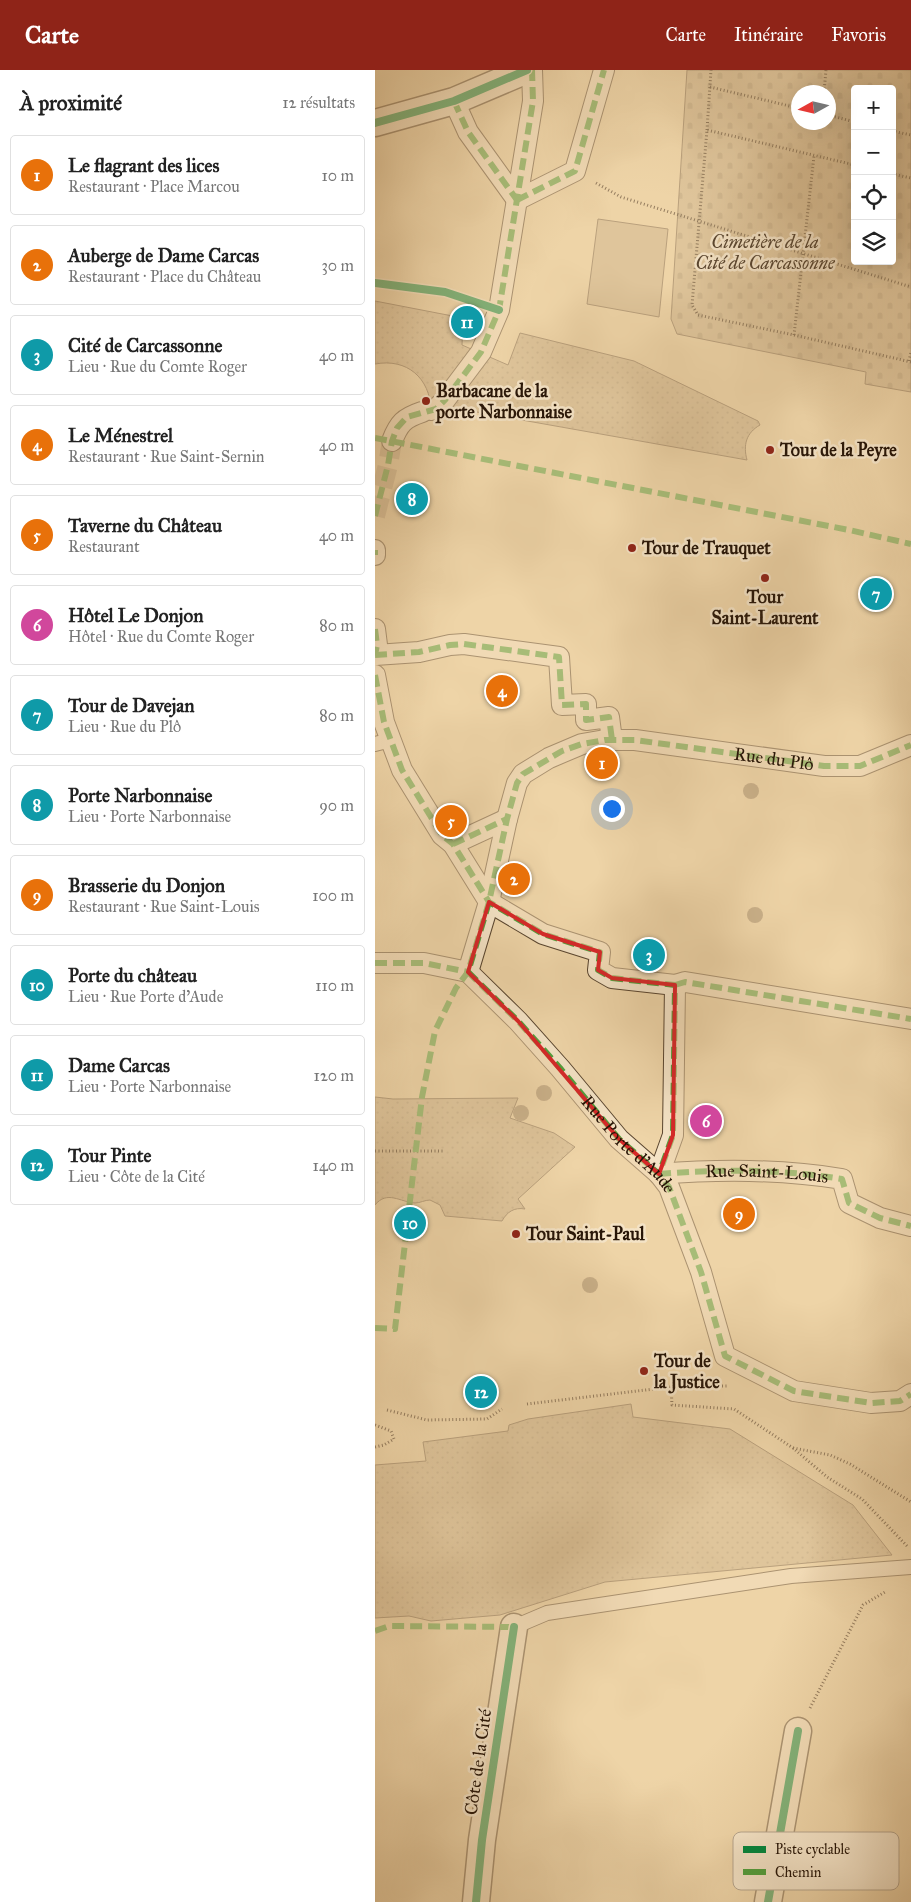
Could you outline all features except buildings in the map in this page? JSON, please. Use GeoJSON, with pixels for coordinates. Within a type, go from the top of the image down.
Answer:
{"type":"FeatureCollection","features":[{"type":"Feature","properties":{"kind":"street"},"geometry":{"type":"LineString","coordinates":[[375,122],[454,101],[527,70]]}},
{"type":"Feature","properties":{"kind":"street"},"geometry":{"type":"LineString","coordinates":[[392,441],[397,428],[407,417],[433,407],[470,368],[481,352],[499,310],[533,102],[532,70]]}},
{"type":"Feature","properties":{"kind":"street"},"geometry":{"type":"LineString","coordinates":[[517,200],[575,171],[604,70]]}},
{"type":"Feature","properties":{"kind":"street"},"geometry":{"type":"LineString","coordinates":[[454,101],[468,132],[517,200]]}},
{"type":"Feature","properties":{"kind":"street"},"geometry":{"type":"LineString","coordinates":[[375,550],[375,555]]}},
{"type":"Feature","properties":{"kind":"street"},"geometry":{"type":"LineString","coordinates":[[375,629],[377,645],[375,655],[419,652],[457,644],[559,657],[562,705],[586,704],[586,720],[609,717],[612,740]]}},
{"type":"Feature","properties":{"kind":"street"},"geometry":{"type":"LineString","coordinates":[[375,675],[384,722],[383,742],[442,835],[453,844],[489,902],[543,934],[600,952],[598,970],[612,978],[675,985],[685,982],[911,1019]]}},
{"type":"Feature","properties":{"kind":"street","name":"Rue du Plô"},"geometry":{"type":"LineString","coordinates":[[468,972],[489,902],[517,783],[523,774],[549,758],[582,744],[612,740],[635,740],[825,766],[860,766],[911,745]]}},
{"type":"Feature","properties":{"kind":"street"},"geometry":{"type":"LineString","coordinates":[[453,844],[507,819]]}},
{"type":"Feature","properties":{"kind":"street"},"geometry":{"type":"LineString","coordinates":[[375,964],[423,963],[468,972]]}},
{"type":"Feature","properties":{"kind":"street","name":"Rue Porte d'Aude"},"geometry":{"type":"LineString","coordinates":[[468,972],[518,1021],[619,1139],[659,1174],[669,1187],[701,1272],[725,1356],[794,1391],[871,1404],[900,1401],[911,1394]]}},
{"type":"Feature","properties":{"kind":"street"},"geometry":{"type":"LineString","coordinates":[[659,1174],[673,1135],[675,985]]}},
{"type":"Feature","properties":{"kind":"street","name":"Rue Saint-Louis"},"geometry":{"type":"LineString","coordinates":[[659,1174],[710,1169],[785,1172],[842,1179],[849,1202],[880,1218],[911,1226]]}},
{"type":"Feature","properties":{"kind":"street","name":"Côte de la Cité"},"geometry":{"type":"LineString","coordinates":[[476,1902],[482,1840],[513,1627]]}},
{"type":"Feature","properties":{"kind":"street"},"geometry":{"type":"LineString","coordinates":[[780,1832],[798,1731]]}},
{"type":"Feature","properties":{"kind":"lane"},"geometry":{"type":"LineString","coordinates":[[513,1627],[547,1613],[586,1607],[791,1576],[911,1566]]}},
{"type":"Feature","properties":{"kind":"path"},"geometry":{"type":"LineString","coordinates":[[711,70],[692,305],[698,316],[794,334],[910,361],[911,352]]}},
{"type":"Feature","properties":{"kind":"path"},"geometry":{"type":"LineString","coordinates":[[825,85],[826,70]]}},
{"type":"Feature","properties":{"kind":"path"},"geometry":{"type":"LineString","coordinates":[[710,87],[791,106]]}},
{"type":"Feature","properties":{"kind":"path"},"geometry":{"type":"LineString","coordinates":[[836,118],[851,121]]}},
{"type":"Feature","properties":{"kind":"path"},"geometry":{"type":"LineString","coordinates":[[707,130],[851,164]]}},
{"type":"Feature","properties":{"kind":"path"},"geometry":{"type":"LineString","coordinates":[[896,132],[911,136]]}},
{"type":"Feature","properties":{"kind":"path"},"geometry":{"type":"LineString","coordinates":[[794,334],[814,156]]}},
{"type":"Feature","properties":{"kind":"path"},"geometry":{"type":"LineString","coordinates":[[575,171],[621,197],[911,287]]}},
{"type":"Feature","properties":{"kind":"path"},"geometry":{"type":"LineString","coordinates":[[896,175],[911,178]]}},
{"type":"Feature","properties":{"kind":"path"},"geometry":{"type":"LineString","coordinates":[[375,283],[445,292],[499,310]]}},
{"type":"Feature","properties":{"kind":"path"},"geometry":{"type":"LineString","coordinates":[[375,1151],[444,1151]]}},
{"type":"Feature","properties":{"kind":"path"},"geometry":{"type":"LineString","coordinates":[[527,1404],[671,1387],[717,1385]]}},
{"type":"Feature","properties":{"kind":"path"},"geometry":{"type":"LineString","coordinates":[[671,1387],[672,1406],[734,1409],[793,1448],[827,1477],[863,1499],[911,1550]]}},
{"type":"Feature","properties":{"kind":"path"},"geometry":{"type":"LineString","coordinates":[[387,1410],[427,1420],[487,1419],[502,1409]]}},
{"type":"Feature","properties":{"kind":"path"},"geometry":{"type":"LineString","coordinates":[[375,1425],[391,1431],[394,1438],[384,1445],[375,1447]]}},
{"type":"Feature","properties":{"kind":"path"},"geometry":{"type":"LineString","coordinates":[[793,1448],[830,1455],[850,1464],[911,1502]]}},
{"type":"Feature","properties":{"kind":"path"},"geometry":{"type":"LineString","coordinates":[[798,1731],[863,1605],[887,1591]]}},
{"type":"Feature","properties":{"kind":"highlighted area"},"geometry":{"type":"Polygon","coordinates":[[[489,902],[543,934],[600,952],[598,970],[612,978],[675,985],[673,1135],[659,1174],[619,1139],[518,1021],[468,972],[489,902]]]}},
{"type":"Feature","properties":{"kind":"green space","name":"Cimetière de la Cité de Carcassonne"},"geometry":{"type":"Polygon","coordinates":[[[687,70],[911,70],[911,392],[865,384],[866,372],[677,334],[671,319],[687,70]]]}},
{"type":"Feature","properties":{"kind":"green space"},"geometry":{"type":"Polygon","coordinates":[[[598,219],[668,229],[659,317],[587,304],[598,219]]]}},
{"type":"Feature","properties":{"kind":"green space"},"geometry":{"type":"Polygon","coordinates":[[[375,301],[463,318],[462,345],[508,365],[520,333],[634,361],[758,421],[760,425],[751,432],[747,440],[745,449],[747,460],[454,408],[443,416],[431,410],[426,388],[415,373],[407,367],[397,364],[375,364],[375,301]]]}},
{"type":"Feature","properties":{"kind":"green space"},"geometry":{"type":"Polygon","coordinates":[[[375,1097],[393,1099],[518,1098],[510,1118],[554,1133],[575,1147],[518,1199],[525,1209],[511,1211],[502,1221],[445,1216],[440,1205],[430,1200],[415,1203],[394,1198],[384,1198],[375,1205],[375,1097]]]}},
{"type":"Feature","properties":{"kind":"green space"},"geometry":{"type":"Polygon","coordinates":[[[631,1404],[633,1417],[730,1429],[853,1505],[892,1555],[605,1582],[500,1615],[431,1621],[409,1616],[375,1618],[375,1465],[426,1461],[423,1442],[508,1431],[509,1425],[528,1419],[631,1404]]]}},
{"type":"Feature","properties":{"kind":"tunnel"},"geometry":{"type":"LineString","coordinates":[[375,516],[392,441]]}},
{"type":"Feature","properties":{"kind":"marked path"},"geometry":{"type":"LineString","coordinates":[[375,516],[392,441],[397,428],[407,417],[436,409],[445,400],[481,352],[499,310],[533,101],[532,70]]}},
{"type":"Feature","properties":{"kind":"marked path"},"geometry":{"type":"LineString","coordinates":[[517,200],[575,171],[604,70]]}},
{"type":"Feature","properties":{"kind":"marked path"},"geometry":{"type":"LineString","coordinates":[[454,101],[468,132],[517,200]]}},
{"type":"Feature","properties":{"kind":"marked path"},"geometry":{"type":"LineString","coordinates":[[375,438],[849,530],[911,544]]}},
{"type":"Feature","properties":{"kind":"marked path"},"geometry":{"type":"LineString","coordinates":[[375,550],[375,555]]}},
{"type":"Feature","properties":{"kind":"marked path"},"geometry":{"type":"LineString","coordinates":[[375,629],[377,645],[375,655]]}},
{"type":"Feature","properties":{"kind":"marked path"},"geometry":{"type":"LineString","coordinates":[[375,655],[419,652],[464,644],[559,657],[562,705],[586,704],[586,720],[609,717],[612,740]]}},
{"type":"Feature","properties":{"kind":"marked path"},"geometry":{"type":"LineString","coordinates":[[375,675],[384,722],[402,770],[442,835],[453,844],[489,902],[543,934],[600,952],[598,970],[612,978],[675,985],[673,1135],[659,1174]]}},
{"type":"Feature","properties":{"kind":"marked path"},"geometry":{"type":"LineString","coordinates":[[375,1328],[395,1329],[422,1097],[435,1031],[456,988],[468,972],[489,902],[507,819],[517,783],[523,774],[562,751],[582,744],[605,740],[635,740],[824,766],[860,766],[911,745]]}},
{"type":"Feature","properties":{"kind":"marked path"},"geometry":{"type":"LineString","coordinates":[[453,844],[507,819]]}},
{"type":"Feature","properties":{"kind":"marked path"},"geometry":{"type":"LineString","coordinates":[[375,963],[424,963],[468,972]]}},
{"type":"Feature","properties":{"kind":"marked path"},"geometry":{"type":"LineString","coordinates":[[468,972],[518,1021],[619,1139],[659,1174],[669,1187],[701,1272],[725,1356],[794,1391],[871,1403],[900,1401],[911,1394]]}},
{"type":"Feature","properties":{"kind":"marked path"},"geometry":{"type":"LineString","coordinates":[[675,985],[685,982],[911,1019]]}},
{"type":"Feature","properties":{"kind":"marked path"},"geometry":{"type":"LineString","coordinates":[[659,1174],[751,1171],[796,1173],[842,1179],[849,1203],[880,1218],[911,1226]]}},
{"type":"Feature","properties":{"kind":"marked path"},"geometry":{"type":"LineString","coordinates":[[375,1631],[389,1626],[514,1627]]}},
{"type":"Feature","properties":{"kind":"cycle path"},"geometry":{"type":"LineString","coordinates":[[375,123],[454,101],[527,70]]}},
{"type":"Feature","properties":{"kind":"cycle path"},"geometry":{"type":"LineString","coordinates":[[375,283],[445,292],[499,310]]}},
{"type":"Feature","properties":{"kind":"cycle path"},"geometry":{"type":"LineString","coordinates":[[476,1902],[482,1840],[514,1627]]}},
{"type":"Feature","properties":{"kind":"cycle path"},"geometry":{"type":"LineString","coordinates":[[780,1832],[798,1731]]}},
{"type":"Feature","properties":{"kind":"cycle path"},"geometry":{"type":"LineString","coordinates":[[768,1902],[770,1890]]}},
{"type":"Feature","properties":{"kind":"place","name":"Dame Carcas"},"geometry":{"type":"Point","coordinates":[467,322]}},
{"type":"Feature","properties":{"kind":"place","name":"Barbacane de la porte Narbonnaise"},"geometry":{"type":"Point","coordinates":[426,401]}},
{"type":"Feature","properties":{"kind":"place","name":"Tour de la Peyre"},"geometry":{"type":"Point","coordinates":[770,450]}},
{"type":"Feature","properties":{"kind":"place","name":"Porte Narbonnaise"},"geometry":{"type":"Point","coordinates":[412,499]}},
{"type":"Feature","properties":{"kind":"place","name":"Tour de Trauquet"},"geometry":{"type":"Point","coordinates":[632,548]}},
{"type":"Feature","properties":{"kind":"place","name":"Tour Saint-Laurent"},"geometry":{"type":"Point","coordinates":[765,578]}},
{"type":"Feature","properties":{"kind":"place","name":"Tour de Davejan"},"geometry":{"type":"Point","coordinates":[876,594]}},
{"type":"Feature","properties":{"kind":"place","name":"Le Ménestrel"},"geometry":{"type":"Point","coordinates":[502,691]}},
{"type":"Feature","properties":{"kind":"place","name":"Le flagrant des lices"},"geometry":{"type":"Point","coordinates":[602,763]}},
{"type":"Feature","properties":{"kind":"place","name":"Taverne du Château"},"geometry":{"type":"Point","coordinates":[451,821]}},
{"type":"Feature","properties":{"kind":"place","name":"Auberge de Dame Carcas"},"geometry":{"type":"Point","coordinates":[514,879]}},
{"type":"Feature","properties":{"kind":"place","name":"Cité de Carcassonne"},"geometry":{"type":"Point","coordinates":[649,955]}},
{"type":"Feature","properties":{"kind":"place","name":"Hôtel Le Donjon"},"geometry":{"type":"Point","coordinates":[706,1121]}},
{"type":"Feature","properties":{"kind":"place","name":"Brasserie du Donjon"},"geometry":{"type":"Point","coordinates":[739,1214]}},
{"type":"Feature","properties":{"kind":"place","name":"Porte du château"},"geometry":{"type":"Point","coordinates":[410,1223]}},
{"type":"Feature","properties":{"kind":"place","name":"Tour Saint-Paul"},"geometry":{"type":"Point","coordinates":[516,1234]}},
{"type":"Feature","properties":{"kind":"place","name":"Tour de la Justice"},"geometry":{"type":"Point","coordinates":[644,1371]}},
{"type":"Feature","properties":{"kind":"place","name":"Tour Pinte"},"geometry":{"type":"Point","coordinates":[481,1392]}}]}
